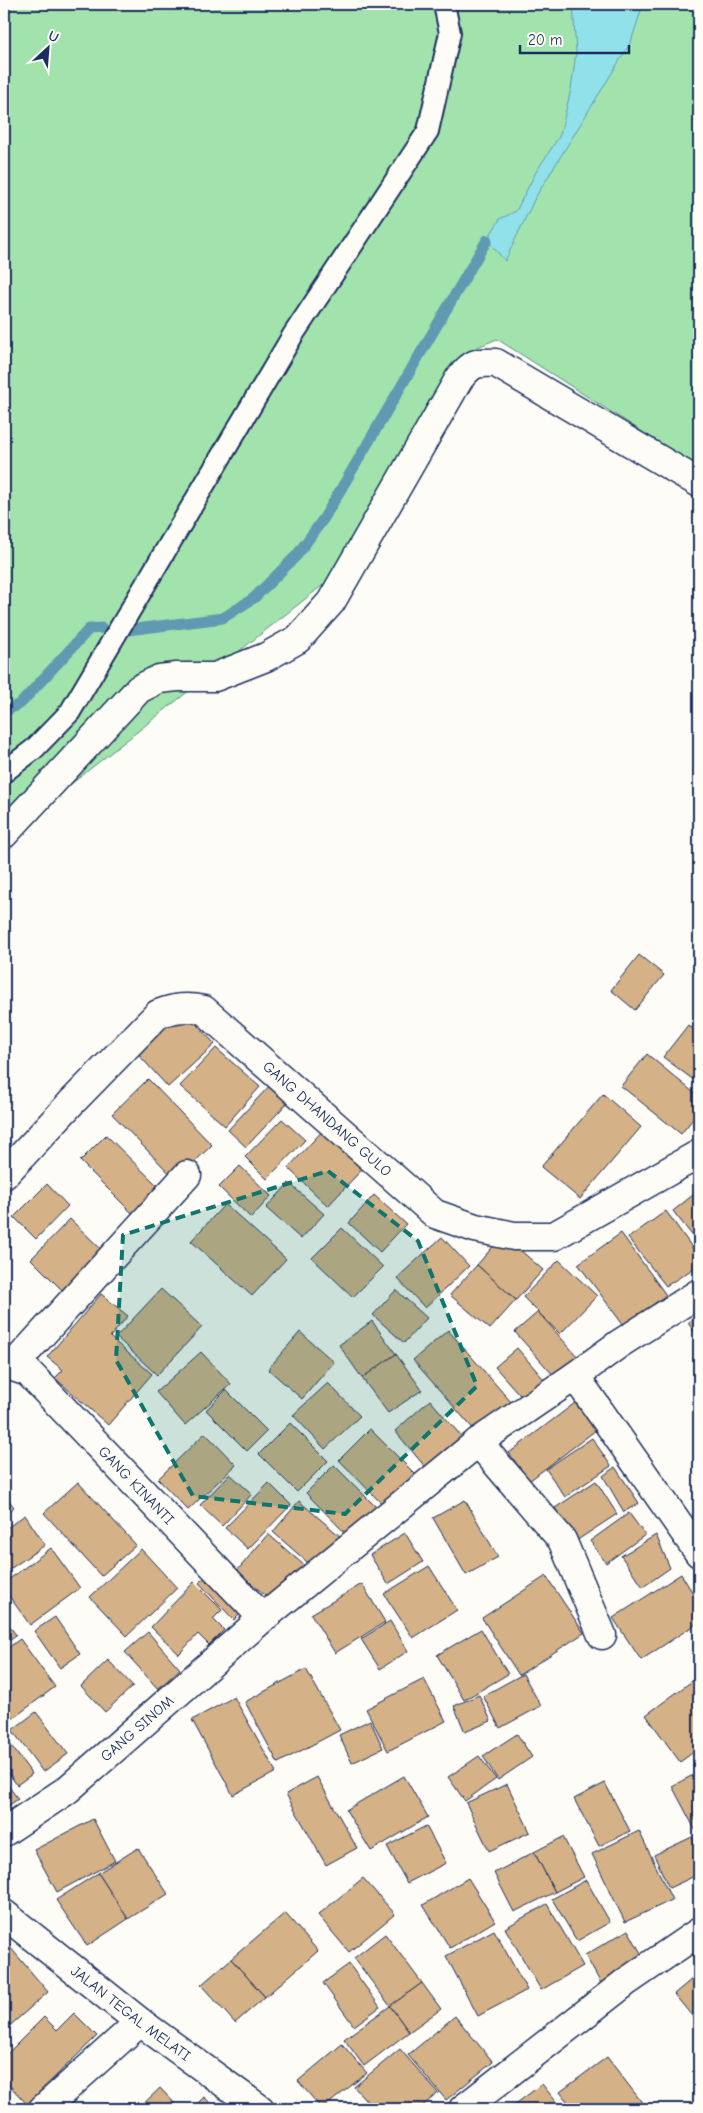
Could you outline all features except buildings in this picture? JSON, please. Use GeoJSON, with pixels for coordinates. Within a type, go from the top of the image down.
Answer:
{"type":"FeatureCollection","features":[{"type":"Feature","properties":{"kind":"street"},"geometry":{"type":"LineString","coordinates":[[4,834],[139,689],[159,679],[216,677],[266,658],[298,638],[331,602],[459,379],[469,367],[477,362],[496,363],[699,483]]}},
{"type":"Feature","properties":{"kind":"street","name":"GANG DHANDANG GULO"},"geometry":{"type":"LineString","coordinates":[[4,1175],[158,1014],[189,1006],[204,1010],[435,1214],[475,1228],[514,1236],[554,1236],[699,1154]]}},
{"type":"Feature","properties":{"kind":"street"},"geometry":{"type":"LineString","coordinates":[[8,1365],[187,1175]]}},
{"type":"Feature","properties":{"kind":"street","name":"GANG SINOM"},"geometry":{"type":"LineString","coordinates":[[4,1832],[67,1790],[263,1618],[478,1442],[699,1292]]}},
{"type":"Feature","properties":{"kind":"street","name":"GANG KINANTI"},"geometry":{"type":"LineString","coordinates":[[8,1365],[28,1372],[263,1618]]}},
{"type":"Feature","properties":{"kind":"street"},"geometry":{"type":"LineString","coordinates":[[575,1376],[699,1553]]}},
{"type":"Feature","properties":{"kind":"street"},"geometry":{"type":"LineString","coordinates":[[478,1442],[562,1540],[602,1635]]}},
{"type":"Feature","properties":{"kind":"street","name":"JALAN TEGAL MELATI"},"geometry":{"type":"LineString","coordinates":[[4,1914],[140,2022],[260,2109]]}},
{"type":"Feature","properties":{"kind":"street"},"geometry":{"type":"LineString","coordinates":[[463,2109],[626,1982],[699,1932]]}},
{"type":"Feature","properties":{"kind":"street"},"geometry":{"type":"LineString","coordinates":[[43,2109],[140,2022]]}},
{"type":"Feature","properties":{"kind":"lane"},"geometry":{"type":"LineString","coordinates":[[4,772],[34,749],[70,712],[293,335],[428,131],[450,33],[444,4]]}},
{"type":"Feature","properties":{"kind":"highlighted area"},"geometry":{"type":"Polygon","coordinates":[[[328,1171],[418,1241],[477,1386],[345,1514],[193,1496],[116,1360],[123,1235],[328,1171]]]}},
{"type":"Feature","properties":{"kind":"green space"},"geometry":{"type":"Polygon","coordinates":[[[4,4],[681,4],[699,14],[699,468],[497,339],[473,349],[352,562],[4,837],[4,4]]]}},
{"type":"Feature","properties":{"kind":"water"},"geometry":{"type":"Polygon","coordinates":[[[573,4],[643,4],[631,42],[535,198],[505,261],[487,240],[500,219],[516,211],[536,172],[560,135],[571,89],[576,53],[573,4]]]}},
{"type":"Feature","properties":{"kind":"waterway"},"geometry":{"type":"LineString","coordinates":[[128,630],[223,618],[254,598],[297,555],[324,518],[487,240]]}},
{"type":"Feature","properties":{"kind":"waterway"},"geometry":{"type":"LineString","coordinates":[[4,712],[21,703],[89,629],[102,628]]}}]}
